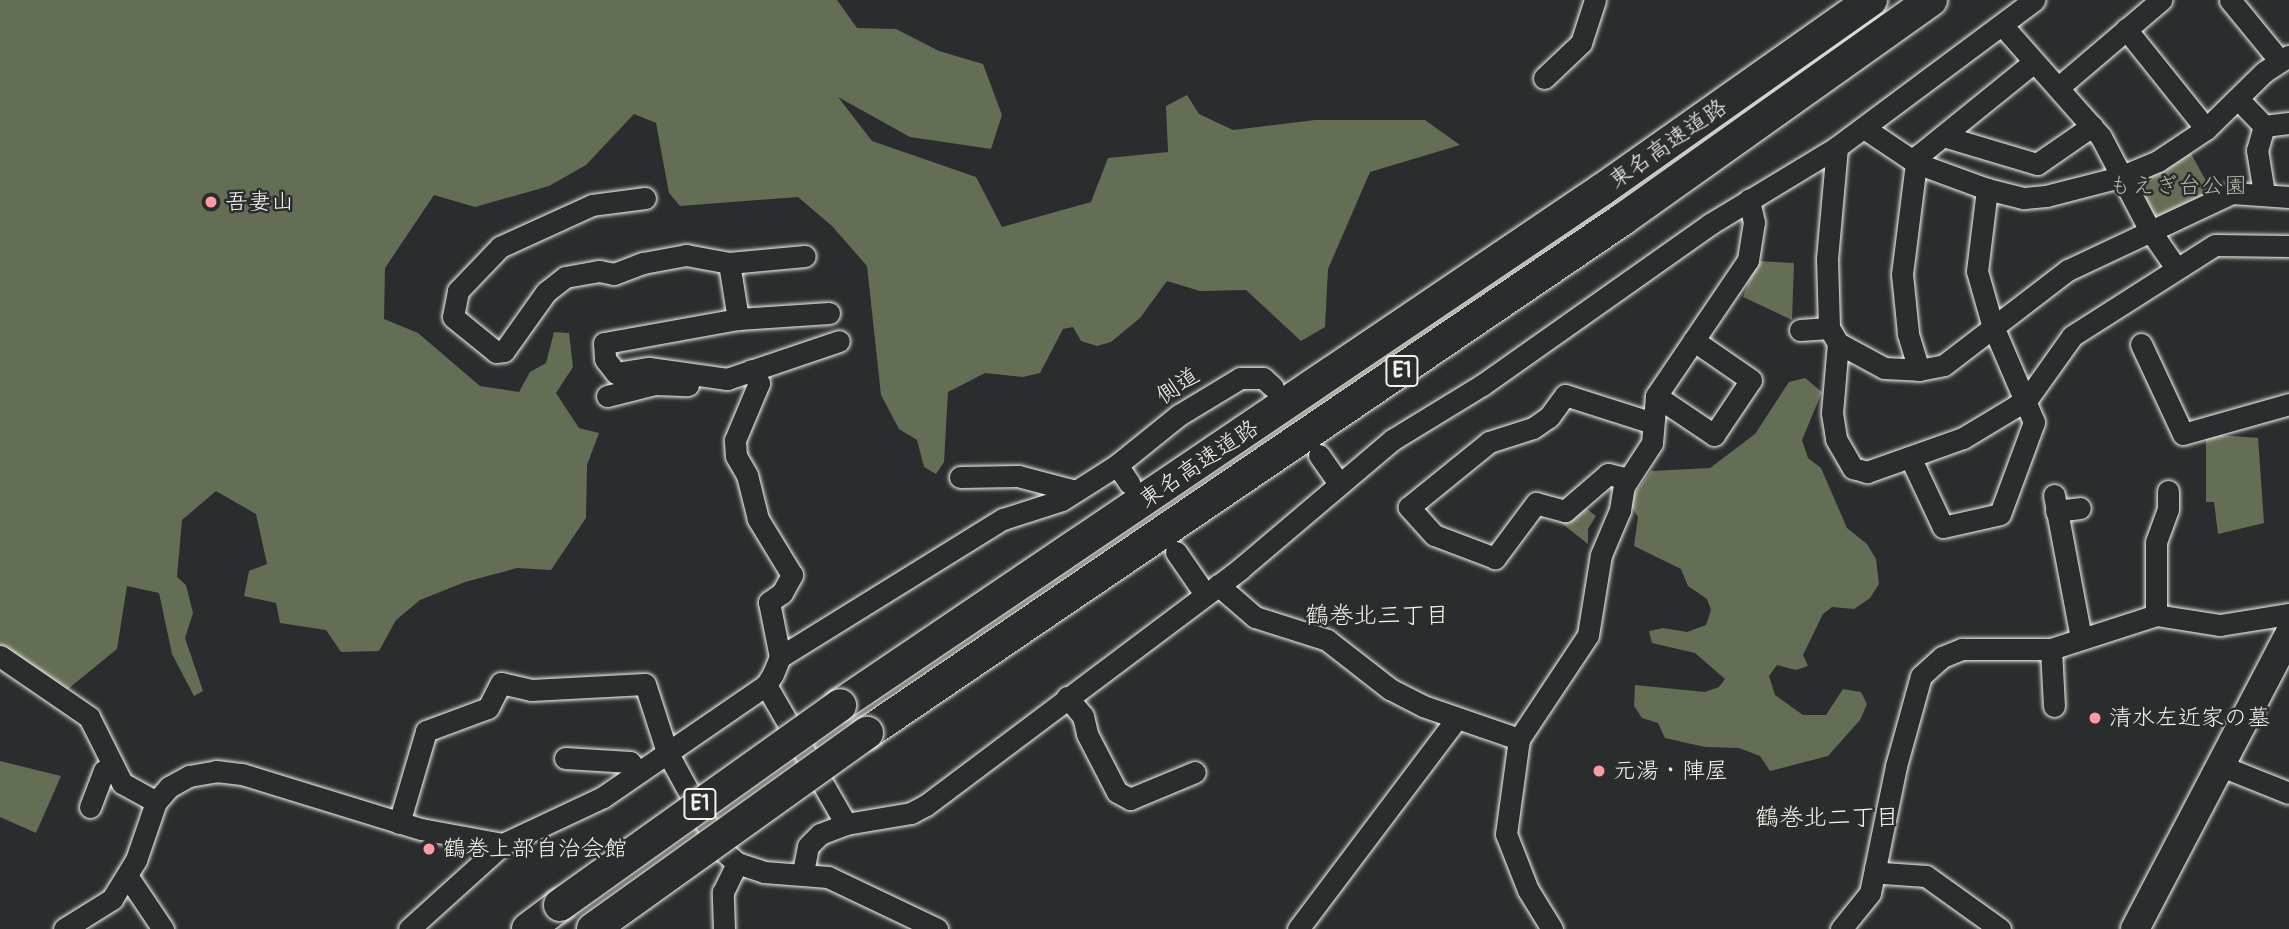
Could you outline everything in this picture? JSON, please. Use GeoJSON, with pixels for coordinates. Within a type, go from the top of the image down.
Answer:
{"type":"FeatureCollection","features":[{"type":"Feature","properties":{"kind":"highway","name":"東名高速道路"},"geometry":{"type":"LineString","coordinates":[[528,929],[840,705],[1603,189],[1871,0]]}},
{"type":"Feature","properties":{"kind":"highway","name":"東名高速道路"},"geometry":{"type":"LineString","coordinates":[[593,929],[867,733],[1623,219],[1931,0]]}},
{"type":"Feature","properties":{"kind":"main road"},"geometry":{"type":"LineString","coordinates":[[2136,929],[2289,634]]}},
{"type":"Feature","properties":{"kind":"street"},"geometry":{"type":"LineString","coordinates":[[1544,78],[1581,43],[1595,0]]}},
{"type":"Feature","properties":{"kind":"street"},"geometry":{"type":"LineString","coordinates":[[803,872],[808,846],[820,834],[846,824],[893,817],[926,804],[1212,589],[1392,440],[1482,385],[1749,200],[1837,147],[2034,0]]}},
{"type":"Feature","properties":{"kind":"street"},"geometry":{"type":"LineString","coordinates":[[2060,86],[2161,0]]}},
{"type":"Feature","properties":{"kind":"street"},"geometry":{"type":"LineString","coordinates":[[1864,128],[1916,163],[2024,198],[2046,196],[2120,177],[2158,161],[2206,129],[2284,58],[2230,0]]}},
{"type":"Feature","properties":{"kind":"street"},"geometry":{"type":"LineString","coordinates":[[2002,24],[2034,62],[2060,86],[2092,126],[2149,229],[2176,268]]}},
{"type":"Feature","properties":{"kind":"street"},"geometry":{"type":"LineString","coordinates":[[2126,29],[2206,129]]}},
{"type":"Feature","properties":{"kind":"street"},"geometry":{"type":"LineString","coordinates":[[1919,370],[1908,333],[1902,274],[1916,163],[1943,136],[2034,62]]}},
{"type":"Feature","properties":{"kind":"street"},"geometry":{"type":"LineString","coordinates":[[2239,100],[2264,126]]}},
{"type":"Feature","properties":{"kind":"street"},"geometry":{"type":"LineString","coordinates":[[2264,126],[2289,123]]}},
{"type":"Feature","properties":{"kind":"street"},"geometry":{"type":"LineString","coordinates":[[1943,136],[2037,164],[2092,126]]}},
{"type":"Feature","properties":{"kind":"street"},"geometry":{"type":"LineString","coordinates":[[2264,126],[2257,150],[2264,193]]}},
{"type":"Feature","properties":{"kind":"street"},"geometry":{"type":"LineString","coordinates":[[1837,147],[1827,259],[1834,336],[1832,413],[1836,439],[1853,468],[1867,472],[1963,438],[2028,398],[2072,336],[2216,245],[2289,246]]}},
{"type":"Feature","properties":{"kind":"street"},"geometry":{"type":"LineString","coordinates":[[1910,457],[1943,527],[2000,514],[2034,422],[2028,398],[1992,324],[1977,271],[1987,188]]}},
{"type":"Feature","properties":{"kind":"street"},"geometry":{"type":"LineString","coordinates":[[1800,330],[1834,336],[1884,368],[1919,370],[1944,365],[1992,324],[2068,270],[2149,229],[2232,193],[2264,193],[2289,197]]}},
{"type":"Feature","properties":{"kind":"street"},"geometry":{"type":"LineString","coordinates":[[645,198],[587,198],[500,247],[458,292],[453,317],[496,352],[504,351],[547,292],[565,277],[599,271],[614,274],[643,263],[686,255],[729,263],[805,256]]}},
{"type":"Feature","properties":{"kind":"street"},"geometry":{"type":"LineString","coordinates":[[1552,929],[1528,890],[1506,834],[1520,739],[1588,635],[1601,555],[1628,479],[1652,443],[1656,396],[1693,340],[1731,302],[1748,260],[1754,222],[1749,200]]}},
{"type":"Feature","properties":{"kind":"street"},"geometry":{"type":"LineString","coordinates":[[729,263],[738,319]]}},
{"type":"Feature","properties":{"kind":"street"},"geometry":{"type":"LineString","coordinates":[[829,313],[738,319],[604,344],[605,359],[615,373],[649,368],[727,379],[839,341]]}},
{"type":"Feature","properties":{"kind":"street"},"geometry":{"type":"LineString","coordinates":[[1656,396],[1714,435],[1751,380],[1693,340]]}},
{"type":"Feature","properties":{"kind":"street"},"geometry":{"type":"LineString","coordinates":[[2141,344],[2183,434],[2289,404]]}},
{"type":"Feature","properties":{"kind":"street"},"geometry":{"type":"LineString","coordinates":[[409,929],[503,844],[603,797],[766,685],[780,657],[769,602],[782,593],[792,575],[758,519],[747,475],[736,456],[735,440],[759,383],[751,370]]}},
{"type":"Feature","properties":{"kind":"street","name":"側道"},"geometry":{"type":"LineString","coordinates":[[780,657],[1003,519],[1123,474],[1179,415],[1240,378],[1263,378],[1273,387]]}},
{"type":"Feature","properties":{"kind":"street"},"geometry":{"type":"LineString","coordinates":[[607,396],[674,383],[725,390],[727,379]]}},
{"type":"Feature","properties":{"kind":"street"},"geometry":{"type":"LineString","coordinates":[[1628,479],[1608,474],[1565,511],[1536,503],[1495,558],[1434,535],[1409,507],[1489,442],[1533,428],[1549,417],[1565,395],[1653,422]]}},
{"type":"Feature","properties":{"kind":"street"},"geometry":{"type":"LineString","coordinates":[[1319,455],[1339,485]]}},
{"type":"Feature","properties":{"kind":"street"},"geometry":{"type":"LineString","coordinates":[[960,477],[1018,476],[1075,491]]}},
{"type":"Feature","properties":{"kind":"street"},"geometry":{"type":"LineString","coordinates":[[2156,615],[2156,542],[2168,509],[2168,491]]}},
{"type":"Feature","properties":{"kind":"street"},"geometry":{"type":"LineString","coordinates":[[2080,508],[2055,503],[2081,638]]}},
{"type":"Feature","properties":{"kind":"street"},"geometry":{"type":"LineString","coordinates":[[1176,552],[1212,589],[1255,617],[1327,640],[1390,689],[1456,719],[1520,739]]}},
{"type":"Feature","properties":{"kind":"street"},"geometry":{"type":"LineString","coordinates":[[1841,929],[1863,905],[1875,868],[1921,676],[1942,657],[1962,649],[2051,649],[2156,615],[2220,625],[2289,614]]}},
{"type":"Feature","properties":{"kind":"street"},"geometry":{"type":"LineString","coordinates":[[2051,649],[2054,706]]}},
{"type":"Feature","properties":{"kind":"street"},"geometry":{"type":"LineString","coordinates":[[0,656],[89,718],[122,783],[156,802]]}},
{"type":"Feature","properties":{"kind":"street"},"geometry":{"type":"LineString","coordinates":[[399,823],[426,731],[488,708],[501,683],[531,690],[645,684],[667,752],[719,847],[737,863],[764,872],[803,872],[856,887],[937,929]]}},
{"type":"Feature","properties":{"kind":"street"},"geometry":{"type":"LineString","coordinates":[[766,685],[846,824]]}},
{"type":"Feature","properties":{"kind":"street"},"geometry":{"type":"LineString","coordinates":[[1067,697],[1083,716],[1087,734],[1117,792],[1130,799],[1195,772]]}},
{"type":"Feature","properties":{"kind":"street"},"geometry":{"type":"LineString","coordinates":[[1298,929],[1456,719]]}},
{"type":"Feature","properties":{"kind":"street"},"geometry":{"type":"LineString","coordinates":[[565,758],[630,762],[638,772]]}},
{"type":"Feature","properties":{"kind":"street"},"geometry":{"type":"LineString","coordinates":[[90,807],[104,771],[111,765]]}},
{"type":"Feature","properties":{"kind":"street"},"geometry":{"type":"LineString","coordinates":[[2221,766],[2289,793]]}},
{"type":"Feature","properties":{"kind":"street"},"geometry":{"type":"LineString","coordinates":[[64,929],[112,899],[128,877],[156,802],[169,787],[216,771],[242,774],[399,823],[503,844]]}},
{"type":"Feature","properties":{"kind":"street"},"geometry":{"type":"LineString","coordinates":[[724,929],[723,892],[737,863]]}},
{"type":"Feature","properties":{"kind":"street"},"geometry":{"type":"LineString","coordinates":[[1875,868],[1883,873],[1926,876],[2000,929]]}},
{"type":"Feature","properties":{"kind":"street"},"geometry":{"type":"LineString","coordinates":[[128,877],[163,929]]}},
{"type":"Feature","properties":{"kind":"green space"},"geometry":{"type":"Polygon","coordinates":[[[0,0],[837,0],[857,28],[896,29],[939,51],[983,64],[1002,115],[991,149],[910,137],[838,97],[872,141],[976,177],[1002,227],[1091,202],[1108,158],[1168,152],[1166,106],[1187,95],[1199,114],[1233,130],[1315,120],[1425,120],[1460,145],[1370,172],[1328,269],[1325,327],[1301,341],[1246,290],[1200,291],[1167,281],[1140,318],[1111,342],[1097,346],[1081,341],[1073,327],[1063,329],[1040,373],[1023,377],[985,373],[948,392],[944,462],[936,474],[924,467],[917,440],[899,429],[881,395],[867,266],[832,226],[798,197],[680,206],[669,193],[656,123],[634,114],[586,165],[549,186],[475,207],[434,195],[385,268],[384,319],[418,333],[480,386],[519,392],[530,372],[546,363],[554,332],[569,333],[573,367],[556,393],[579,428],[599,433],[587,465],[586,518],[551,570],[517,568],[465,582],[420,600],[396,620],[379,651],[341,652],[326,630],[280,623],[276,603],[244,596],[249,571],[267,564],[256,514],[216,491],[182,520],[177,577],[186,585],[193,613],[185,638],[203,691],[194,696],[172,654],[159,593],[127,586],[117,649],[63,693],[0,649],[0,0]]]}},
{"type":"Feature","properties":{"kind":"green space","name":"もえぎ台公園"},"geometry":{"type":"Polygon","coordinates":[[[2189,150],[2215,197],[2161,221],[2149,219],[2132,179],[2189,150]]]}},
{"type":"Feature","properties":{"kind":"green space"},"geometry":{"type":"Polygon","coordinates":[[[1756,261],[1794,263],[1792,320],[1743,297],[1756,261]]]}},
{"type":"Feature","properties":{"kind":"green space"},"geometry":{"type":"Polygon","coordinates":[[[1805,378],[1822,392],[1802,440],[1808,458],[1821,468],[1847,528],[1867,544],[1876,559],[1879,584],[1870,598],[1854,609],[1832,607],[1823,614],[1803,655],[1808,666],[1796,670],[1777,665],[1769,676],[1775,695],[1803,715],[1826,715],[1843,689],[1861,692],[1867,704],[1860,720],[1828,756],[1770,771],[1760,756],[1739,748],[1705,747],[1665,738],[1658,723],[1642,718],[1634,706],[1635,685],[1705,692],[1719,687],[1725,679],[1695,653],[1652,643],[1649,631],[1663,628],[1687,632],[1706,625],[1711,610],[1707,599],[1688,586],[1681,569],[1634,546],[1638,517],[1629,502],[1651,471],[1710,468],[1755,434],[1789,382],[1805,378]]]}},
{"type":"Feature","properties":{"kind":"green space"},"geometry":{"type":"Polygon","coordinates":[[[2206,434],[2258,438],[2264,523],[2218,534],[2214,502],[2206,502],[2206,434]]]}},
{"type":"Feature","properties":{"kind":"green space"},"geometry":{"type":"Polygon","coordinates":[[[1582,505],[1596,516],[1588,529],[1588,544],[1560,522],[1582,505]]]}},
{"type":"Feature","properties":{"kind":"green space"},"geometry":{"type":"Polygon","coordinates":[[[0,761],[61,776],[36,833],[0,817],[0,761]]]}},
{"type":"Feature","properties":{"kind":"place","name":"吾妻山"},"geometry":{"type":"Point","coordinates":[211,202]}},
{"type":"Feature","properties":{"kind":"place","name":"清水左近家の墓"},"geometry":{"type":"Point","coordinates":[2095,718]}},
{"type":"Feature","properties":{"kind":"place","name":"元湯・陣屋"},"geometry":{"type":"Point","coordinates":[1599,771]}},
{"type":"Feature","properties":{"kind":"place","name":"鶴巻上部自治会館"},"geometry":{"type":"Point","coordinates":[429,849]}},
{"type":"Feature","properties":{"kind":"district","name":"鶴巻北三丁目"},"geometry":{"type":"Point","coordinates":[1377,616]}},
{"type":"Feature","properties":{"kind":"district","name":"鶴巻北二丁目"},"geometry":{"type":"Point","coordinates":[1827,818]}}]}
